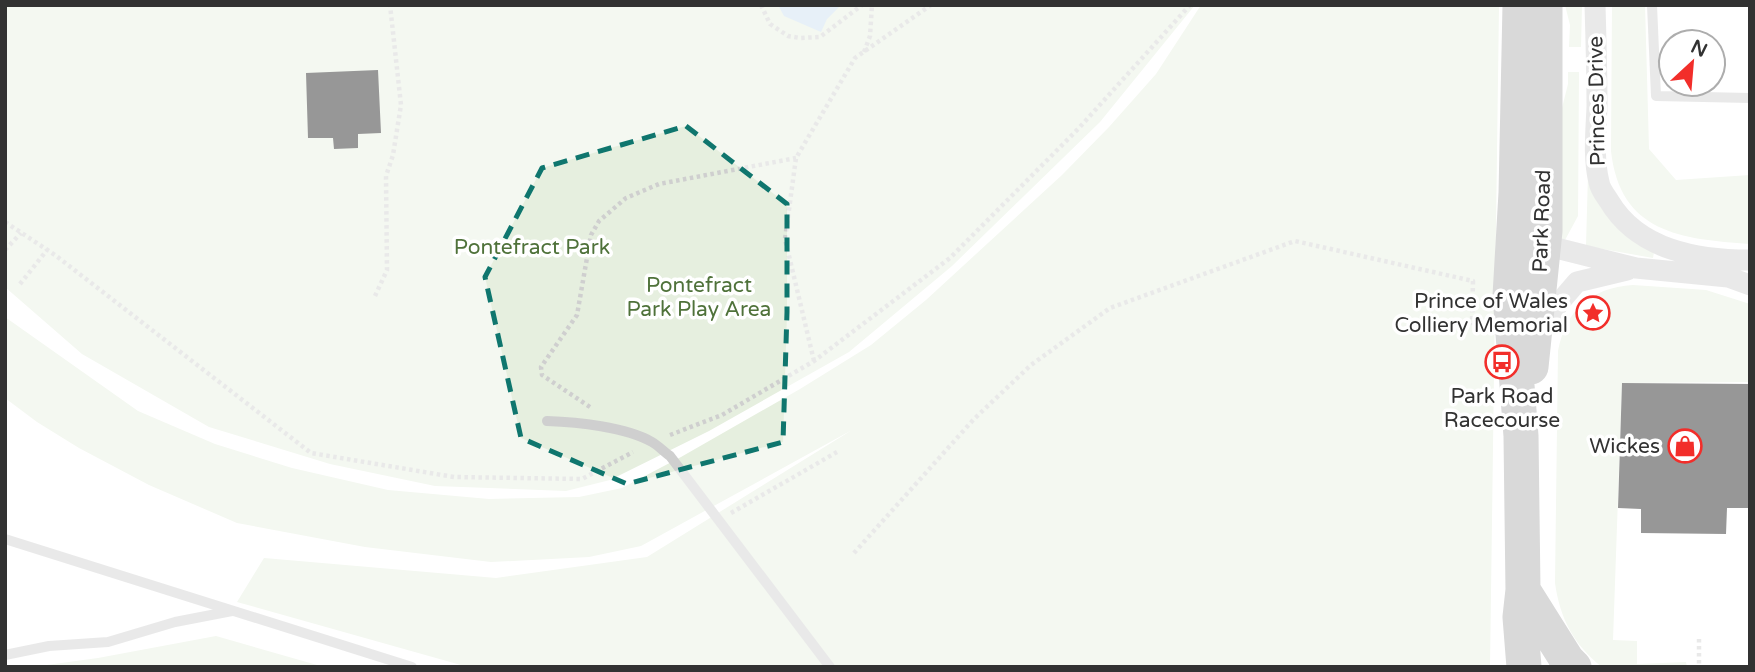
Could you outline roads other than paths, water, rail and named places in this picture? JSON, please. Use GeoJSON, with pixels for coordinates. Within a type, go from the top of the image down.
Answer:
{"type":"FeatureCollection","features":[{"type":"Feature","properties":{"kind":"main road","name":"Park Road"},"geometry":{"type":"LineString","coordinates":[[1520,5],[1510,296],[1521,436],[1523,590],[1520,617],[1524,667]]}},
{"type":"Feature","properties":{"kind":"main road","name":"Park Road"},"geometry":{"type":"LineString","coordinates":[[1521,436],[1535,339],[1544,245],[1545,5]]}},
{"type":"Feature","properties":{"kind":"main road"},"geometry":{"type":"LineString","coordinates":[[1523,590],[1574,667]]}},
{"type":"Feature","properties":{"kind":"street","name":"Princes Drive"},"geometry":{"type":"LineString","coordinates":[[1595,5],[1596,157],[1599,184],[1615,211],[1630,227],[1655,243],[1686,254],[1721,260],[1750,260]]}},
{"type":"Feature","properties":{"kind":"street"},"geometry":{"type":"LineString","coordinates":[[1514,214],[1525,231],[1544,245],[1636,268],[1728,277],[1750,285]]}},
{"type":"Feature","properties":{"kind":"street"},"geometry":{"type":"LineString","coordinates":[[1535,339],[1577,282],[1636,268]]}},
{"type":"Feature","properties":{"kind":"lane"},"geometry":{"type":"LineString","coordinates":[[1652,5],[1656,96],[1750,97]]}},
{"type":"Feature","properties":{"kind":"lane"},"geometry":{"type":"LineString","coordinates":[[547,421],[579,422],[603,427],[652,442],[670,456],[830,667]]}},
{"type":"Feature","properties":{"kind":"lane"},"geometry":{"type":"LineString","coordinates":[[5,539],[412,667]]}},
{"type":"Feature","properties":{"kind":"lane"},"geometry":{"type":"LineString","coordinates":[[5,655],[49,646],[108,642],[175,622],[234,611]]}},
{"type":"Feature","properties":{"kind":"water"},"geometry":{"type":"Polygon","coordinates":[[[778,5],[841,5],[827,19],[821,32],[784,16],[778,5]]]}},
{"type":"Feature","properties":{"kind":"place","name":"Prince of Wales Colliery Memorial"},"geometry":{"type":"Point","coordinates":[1593,313]}},
{"type":"Feature","properties":{"kind":"place","name":"Park Road Racecourse"},"geometry":{"type":"Point","coordinates":[1502,362]}},
{"type":"Feature","properties":{"kind":"place","name":"Wickes"},"geometry":{"type":"Point","coordinates":[1685,446]}},
{"type":"Feature","properties":{"kind":"park label","name":"Pontefract Park"},"geometry":{"type":"Point","coordinates":[532,247]}},
{"type":"Feature","properties":{"kind":"park label","name":"Pontefract Park Play Area"},"geometry":{"type":"Point","coordinates":[699,297]}}]}
